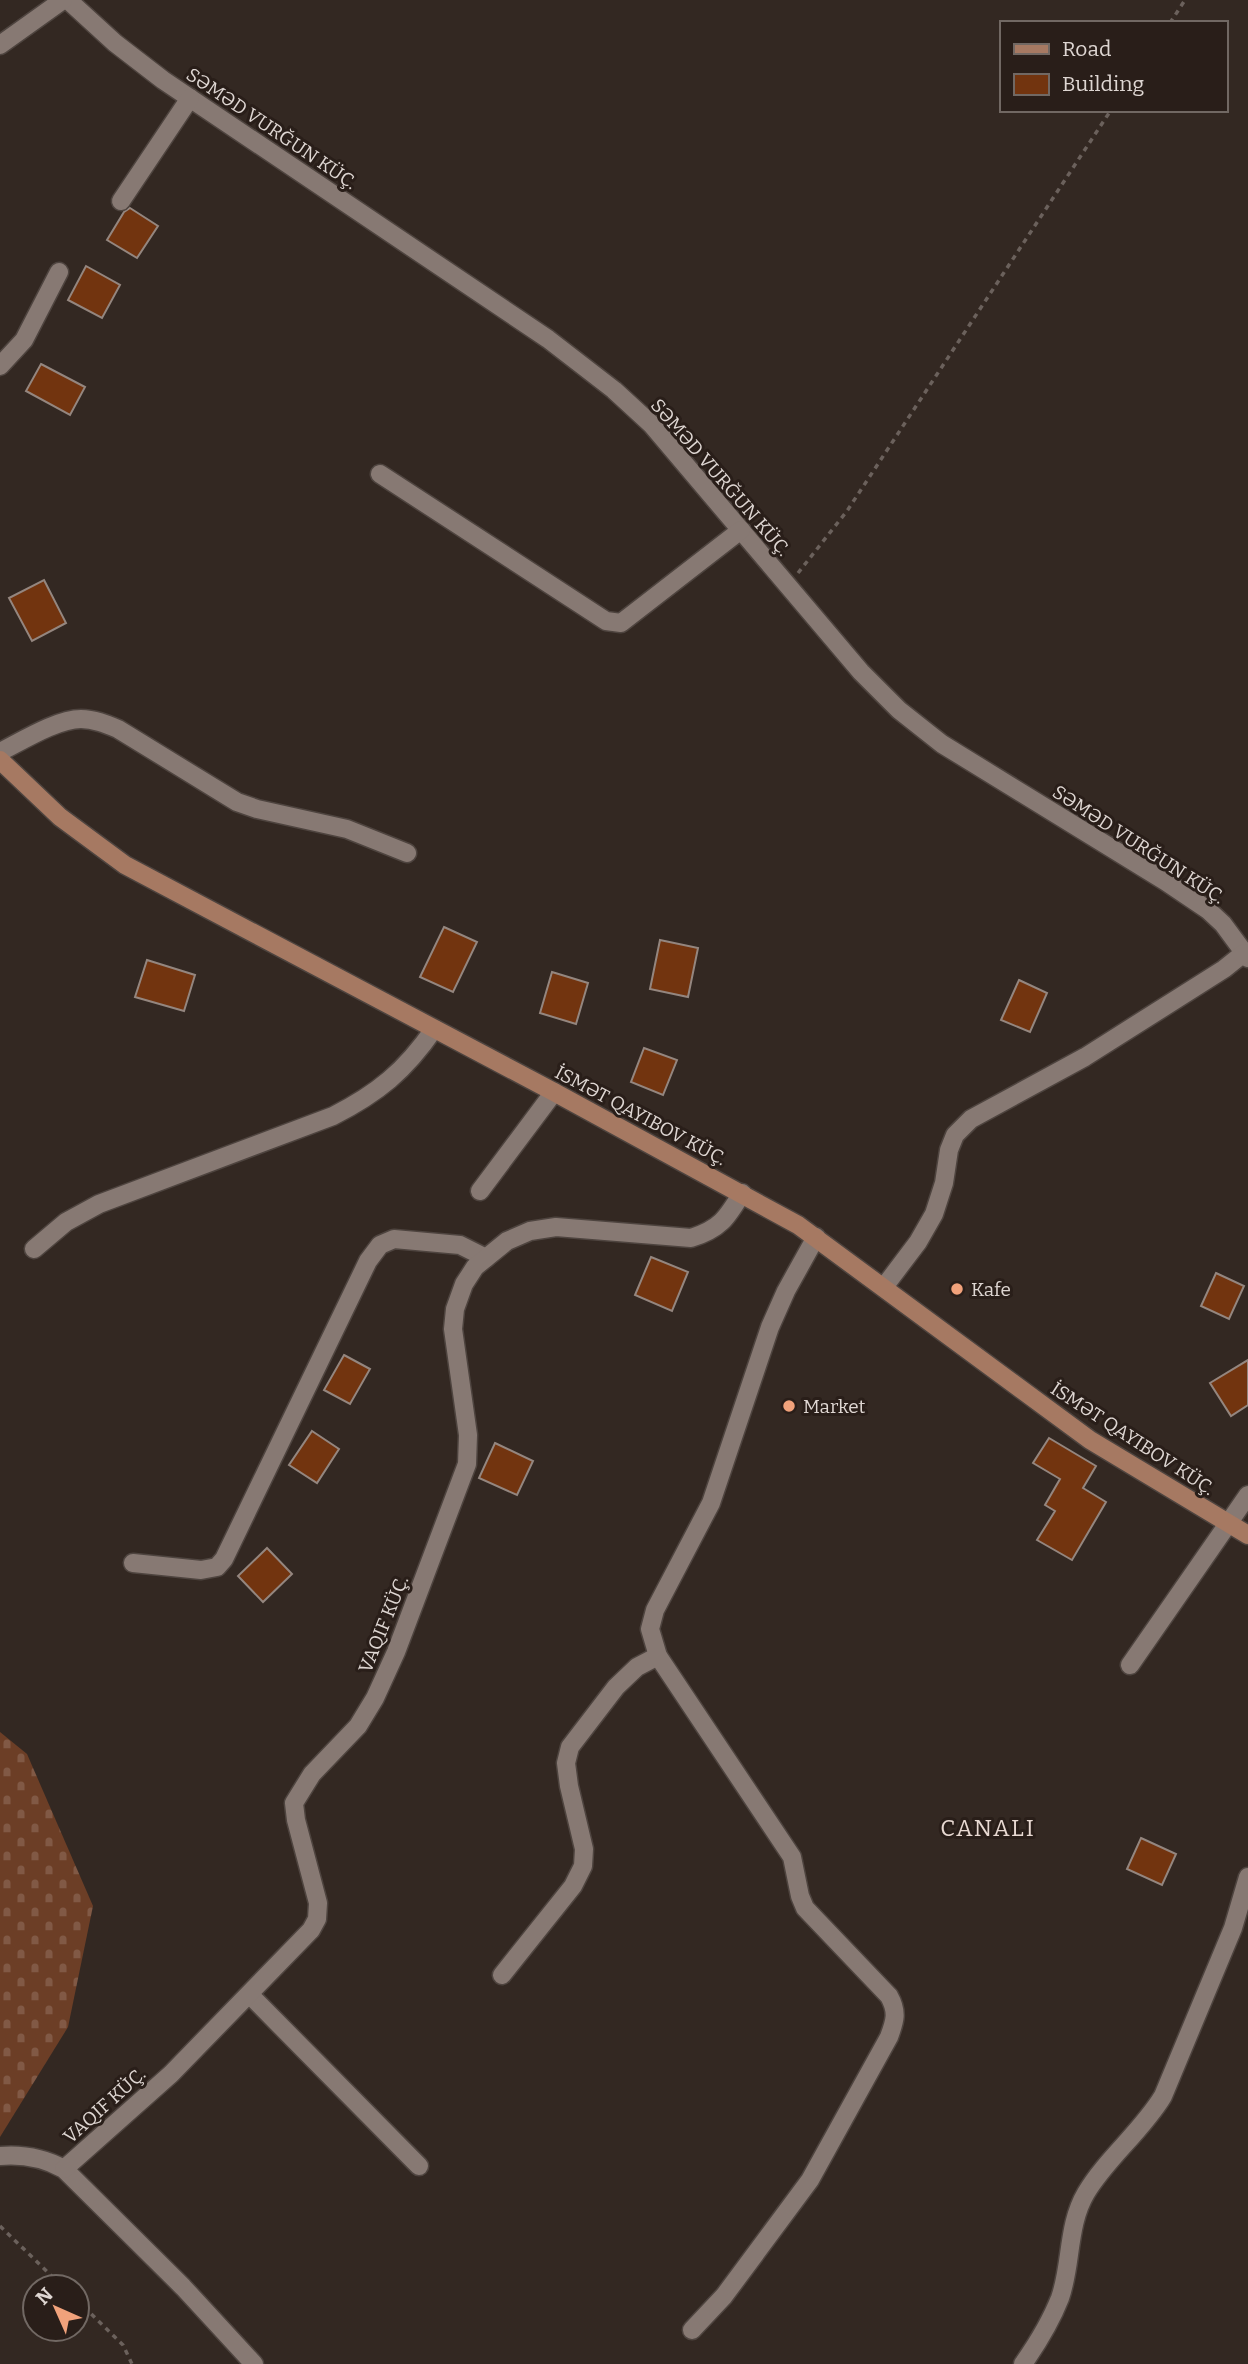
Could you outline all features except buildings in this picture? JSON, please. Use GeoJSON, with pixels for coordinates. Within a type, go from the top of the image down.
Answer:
{"type":"FeatureCollection","features":[{"type":"Feature","properties":{"kind":"street","name":"SƏMƏD VURĞUN KÜÇ."},"geometry":{"type":"LineString","coordinates":[[0,45],[66,0],[115,43],[190,97],[548,339],[614,390],[651,424],[861,672],[899,710],[942,744],[1208,910],[1223,924],[1246,956]]}},
{"type":"Feature","properties":{"kind":"street"},"geometry":{"type":"LineString","coordinates":[[121,201],[190,97]]}},
{"type":"Feature","properties":{"kind":"street"},"geometry":{"type":"LineString","coordinates":[[0,366],[24,340],[59,272]]}},
{"type":"Feature","properties":{"kind":"street"},"geometry":{"type":"LineString","coordinates":[[380,474],[606,621],[621,623],[741,530]]}},
{"type":"Feature","properties":{"kind":"street"},"geometry":{"type":"LineString","coordinates":[[0,752],[59,724],[80,719],[100,722],[118,729],[237,802],[347,829],[407,853]]}},
{"type":"Feature","properties":{"kind":"street"},"geometry":{"type":"LineString","coordinates":[[0,760],[60,817],[125,865],[743,1193],[816,1237],[1090,1440],[1248,1535]]}},
{"type":"Feature","properties":{"kind":"street"},"geometry":{"type":"LineString","coordinates":[[884,1287],[918,1242],[934,1214],[944,1183],[949,1150],[955,1135],[971,1119],[1085,1056],[1246,956]]}},
{"type":"Feature","properties":{"kind":"street"},"geometry":{"type":"LineString","coordinates":[[34,1249],[66,1222],[99,1204],[333,1116],[366,1100],[396,1076],[434,1029]]}},
{"type":"Feature","properties":{"kind":"street"},"geometry":{"type":"LineString","coordinates":[[480,1191],[554,1092]]}},
{"type":"Feature","properties":{"kind":"street","name":"VAQIF KÜÇ."},"geometry":{"type":"LineString","coordinates":[[64,2169],[171,2074],[250,1995],[311,1930],[317,1919],[318,1903],[294,1803],[312,1774],[358,1726],[375,1698],[396,1652],[467,1464],[468,1435],[453,1329],[454,1309],[464,1284],[475,1267],[507,1241],[530,1231],[556,1227],[691,1238],[709,1232],[725,1220],[743,1193]]}},
{"type":"Feature","properties":{"kind":"street"},"geometry":{"type":"LineString","coordinates":[[692,2330],[724,2296],[810,2180],[889,2037],[896,2018],[895,2006],[889,1996],[804,1908],[792,1857],[658,1656],[650,1629],[654,1611],[711,1503],[770,1327],[816,1237]]}},
{"type":"Feature","properties":{"kind":"street"},"geometry":{"type":"LineString","coordinates":[[133,1563],[201,1570],[217,1567],[224,1559],[368,1261],[380,1245],[394,1239],[460,1245],[486,1258]]}},
{"type":"Feature","properties":{"kind":"street"},"geometry":{"type":"LineString","coordinates":[[1130,1665],[1248,1495]]}},
{"type":"Feature","properties":{"kind":"street"},"geometry":{"type":"LineString","coordinates":[[502,1975],[573,1886],[583,1866],[584,1849],[566,1763],[570,1747],[616,1688],[637,1667],[658,1656]]}},
{"type":"Feature","properties":{"kind":"street"},"geometry":{"type":"LineString","coordinates":[[1023,2364],[1046,2327],[1060,2297],[1076,2216],[1086,2193],[1153,2113],[1163,2096],[1233,1928],[1248,1877]]}},
{"type":"Feature","properties":{"kind":"street"},"geometry":{"type":"LineString","coordinates":[[250,1995],[419,2166]]}},
{"type":"Feature","properties":{"kind":"street"},"geometry":{"type":"LineString","coordinates":[[0,2156],[31,2156],[64,2169],[183,2287],[254,2364]]}},
{"type":"Feature","properties":{"kind":"path"},"geometry":{"type":"LineString","coordinates":[[1171,21],[1185,0]]}},
{"type":"Feature","properties":{"kind":"path"},"geometry":{"type":"LineString","coordinates":[[788,586],[847,511],[1110,112]]}},
{"type":"Feature","properties":{"kind":"path"},"geometry":{"type":"LineString","coordinates":[[0,2225],[49,2273]]}},
{"type":"Feature","properties":{"kind":"path"},"geometry":{"type":"LineString","coordinates":[[91,2314],[123,2345],[132,2364]]}},
{"type":"Feature","properties":{"kind":"green space"},"geometry":{"type":"Polygon","coordinates":[[[0,1732],[27,1754],[93,1906],[68,2027],[0,2137],[0,1732]]]}},
{"type":"Feature","properties":{"kind":"place","name":"Kafe"},"geometry":{"type":"Point","coordinates":[957,1289]}},
{"type":"Feature","properties":{"kind":"place","name":"Market"},"geometry":{"type":"Point","coordinates":[789,1406]}},
{"type":"Feature","properties":{"kind":"district","name":"CANALI"},"geometry":{"type":"Point","coordinates":[988,1828]}}]}
